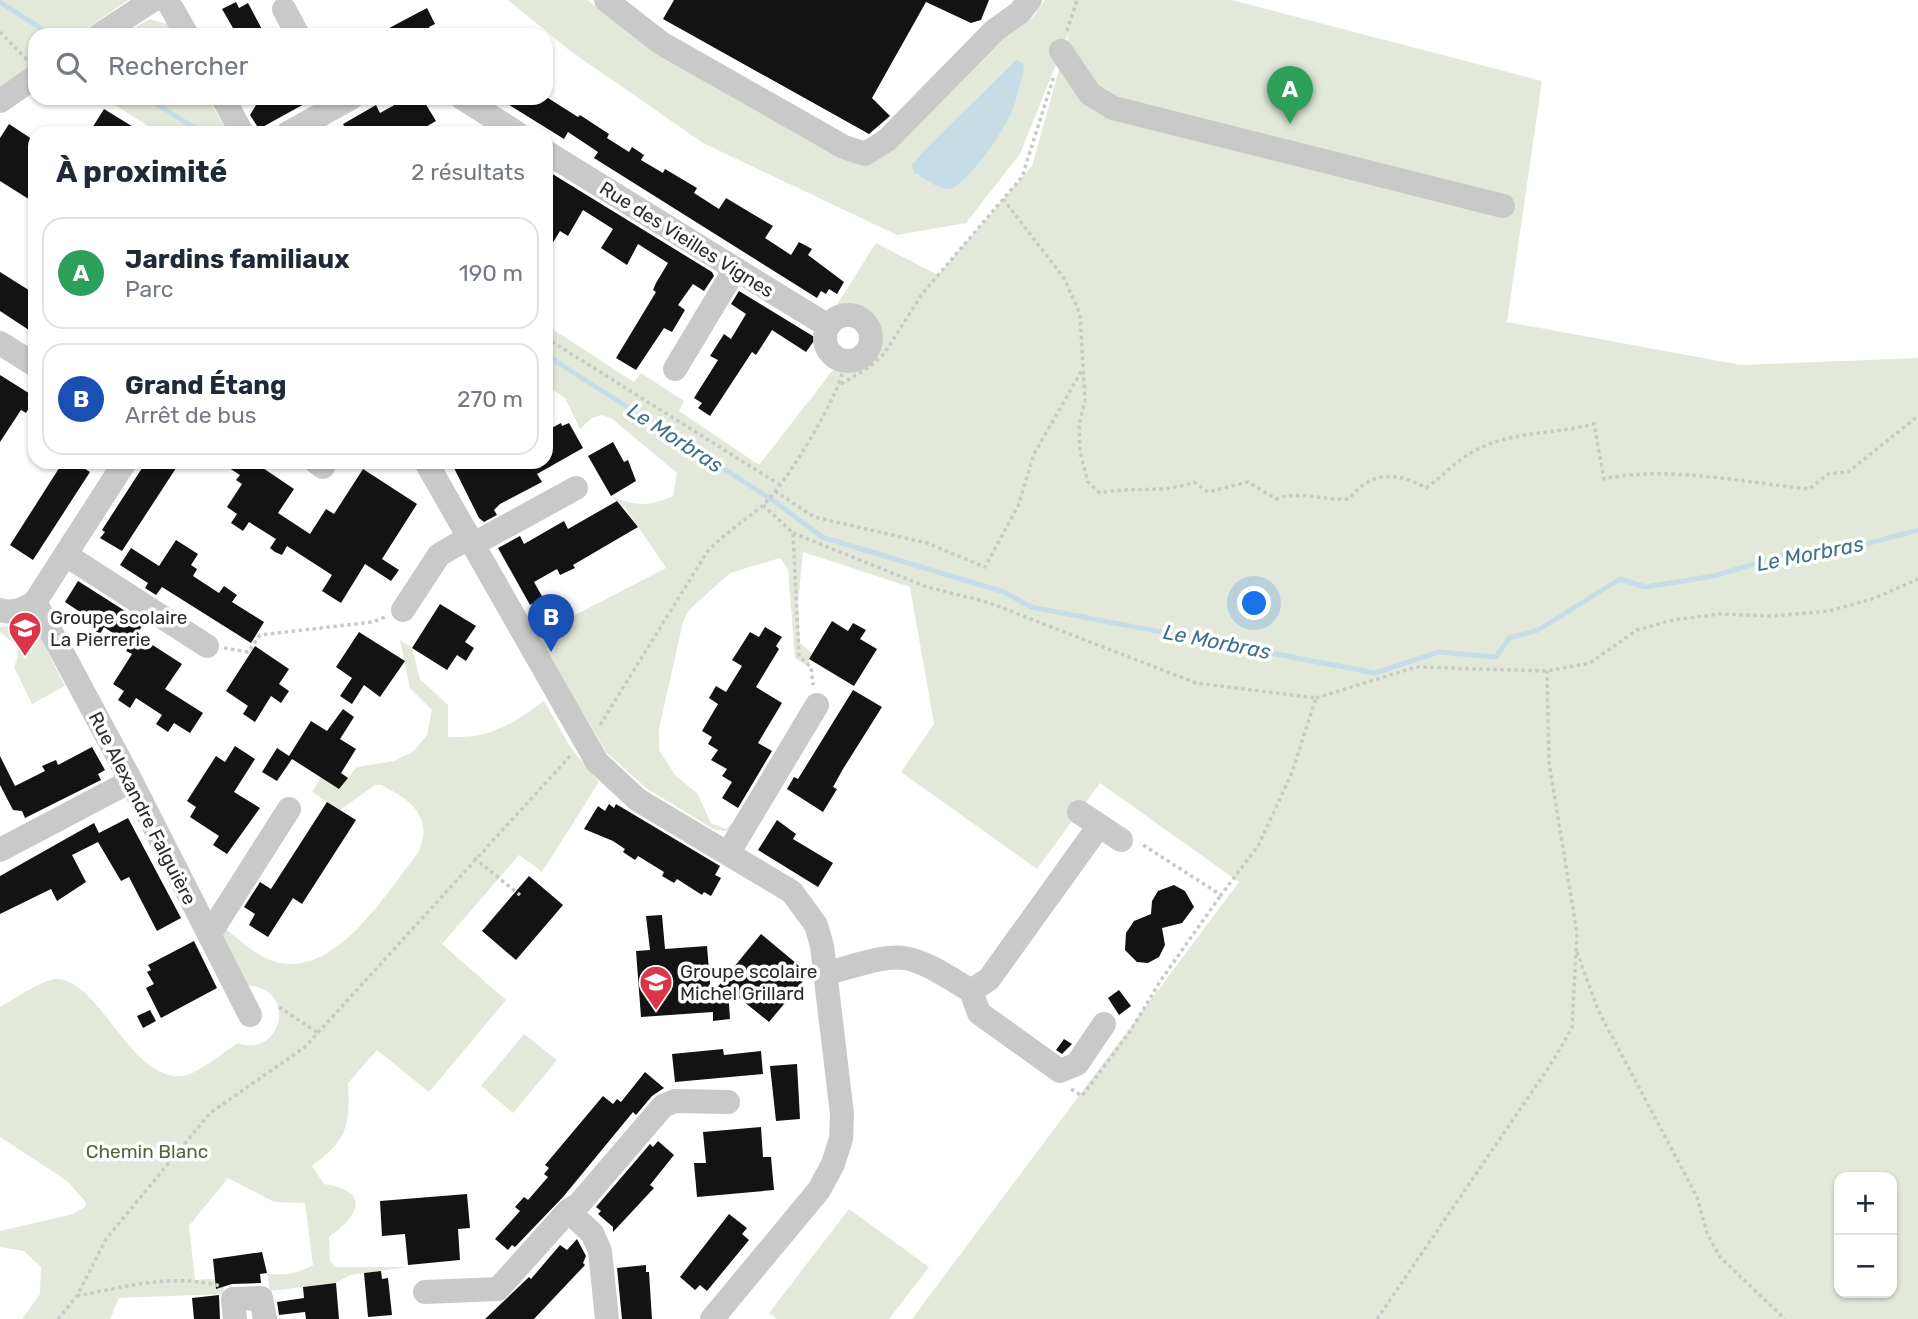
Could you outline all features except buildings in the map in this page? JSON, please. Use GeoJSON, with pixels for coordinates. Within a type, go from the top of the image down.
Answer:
{"type":"FeatureCollection","features":[{"type":"Feature","properties":{"kind":"street"},"geometry":{"type":"LineString","coordinates":[[110,28],[153,0]]}},
{"type":"Feature","properties":{"kind":"street"},"geometry":{"type":"LineString","coordinates":[[167,0],[183,28]]}},
{"type":"Feature","properties":{"kind":"street"},"geometry":{"type":"LineString","coordinates":[[606,0],[661,43],[844,147],[865,154],[887,140],[995,30],[1019,13],[1030,0]]}},
{"type":"Feature","properties":{"kind":"street"},"geometry":{"type":"LineString","coordinates":[[284,9],[294,28]]}},
{"type":"Feature","properties":{"kind":"street"},"geometry":{"type":"LineString","coordinates":[[1061,51],[1090,94],[1112,108],[1503,206]]}},
{"type":"Feature","properties":{"kind":"street"},"geometry":{"type":"LineString","coordinates":[[0,101],[28,76]]}},
{"type":"Feature","properties":{"kind":"street"},"geometry":{"type":"LineString","coordinates":[[227,105],[238,126]]}},
{"type":"Feature","properties":{"kind":"street"},"geometry":{"type":"LineString","coordinates":[[299,126],[333,105]]}},
{"type":"Feature","properties":{"kind":"street"},"geometry":{"type":"LineString","coordinates":[[473,105],[506,126]]}},
{"type":"Feature","properties":{"kind":"street","name":"Rue des Vieilles Vignes"},"geometry":{"type":"LineString","coordinates":[[553,156],[828,326]]}},
{"type":"Feature","properties":{"kind":"street"},"geometry":{"type":"LineString","coordinates":[[675,369],[735,269]]}},
{"type":"Feature","properties":{"kind":"street"},"geometry":{"type":"LineString","coordinates":[[848,314],[868,325],[871,332],[870,347],[843,372],[827,348],[825,340],[828,326],[834,319],[848,314]]}},
{"type":"Feature","properties":{"kind":"street"},"geometry":{"type":"LineString","coordinates":[[0,343],[28,361]]}},
{"type":"Feature","properties":{"kind":"street"},"geometry":{"type":"LineString","coordinates":[[0,610],[9,613],[25,609],[35,602],[121,469]]}},
{"type":"Feature","properties":{"kind":"street"},"geometry":{"type":"LineString","coordinates":[[430,469],[584,745],[610,776],[638,800],[792,892],[817,925],[842,1114],[841,1139],[833,1164],[819,1190],[712,1319]]}},
{"type":"Feature","properties":{"kind":"street"},"geometry":{"type":"LineString","coordinates":[[403,610],[439,555],[576,488]]}},
{"type":"Feature","properties":{"kind":"street"},"geometry":{"type":"LineString","coordinates":[[66,555],[207,646]]}},
{"type":"Feature","properties":{"kind":"street","name":"Rue Alexandre Falguière"},"geometry":{"type":"LineString","coordinates":[[35,602],[131,780],[250,1015]]}},
{"type":"Feature","properties":{"kind":"street"},"geometry":{"type":"LineString","coordinates":[[729,852],[817,705]]}},
{"type":"Feature","properties":{"kind":"street"},"geometry":{"type":"LineString","coordinates":[[0,850],[131,780]]}},
{"type":"Feature","properties":{"kind":"street"},"geometry":{"type":"LineString","coordinates":[[209,935],[289,809]]}},
{"type":"Feature","properties":{"kind":"street"},"geometry":{"type":"LineString","coordinates":[[825,974],[890,956],[904,956],[962,977],[989,979],[1089,819],[1121,840]]}},
{"type":"Feature","properties":{"kind":"street"},"geometry":{"type":"LineString","coordinates":[[962,977],[979,1013],[1060,1072],[1077,1063],[1104,1024]]}},
{"type":"Feature","properties":{"kind":"street"},"geometry":{"type":"LineString","coordinates":[[425,1292],[498,1289],[568,1211],[579,1204],[663,1106],[675,1101],[728,1102]]}},
{"type":"Feature","properties":{"kind":"street"},"geometry":{"type":"LineString","coordinates":[[568,1211],[592,1233],[600,1251],[607,1319]]}},
{"type":"Feature","properties":{"kind":"street"},"geometry":{"type":"LineString","coordinates":[[234,1309],[261,1298],[264,1319]]}},
{"type":"Feature","properties":{"kind":"path"},"geometry":{"type":"LineString","coordinates":[[0,32],[28,65]]}},
{"type":"Feature","properties":{"kind":"path"},"geometry":{"type":"LineString","coordinates":[[58,1319],[77,1296],[106,1239],[210,1114],[232,1095],[286,1063],[319,1033],[556,769],[594,736],[707,552],[730,529],[763,505],[780,485],[843,372],[868,368],[884,354],[922,294],[1022,177],[1036,135]]}},
{"type":"Feature","properties":{"kind":"path"},"geometry":{"type":"LineString","coordinates":[[1003,199],[1064,278],[1080,314],[1085,401],[1079,425],[1080,452],[1088,482],[1100,493],[1120,488],[1175,490],[1194,482],[1208,492],[1248,482],[1276,499],[1290,494],[1330,501],[1349,499],[1359,486],[1378,475],[1412,480],[1426,488],[1441,477],[1449,466],[1480,447],[1509,438],[1594,424],[1604,479],[1618,476],[1676,476],[1810,489],[1828,474],[1848,472],[1918,416]]}},
{"type":"Feature","properties":{"kind":"path"},"geometry":{"type":"LineString","coordinates":[[553,342],[780,485]]}},
{"type":"Feature","properties":{"kind":"path"},"geometry":{"type":"LineString","coordinates":[[774,492],[814,517],[926,543],[985,567],[1018,506],[1034,454],[1083,368]]}},
{"type":"Feature","properties":{"kind":"path"},"geometry":{"type":"LineString","coordinates":[[763,505],[793,533],[927,587],[987,602],[1196,683],[1316,698],[1416,667],[1547,671],[1590,663],[1637,630],[1673,620],[1718,614],[1773,617],[1829,611],[1875,598],[1918,579]]}},
{"type":"Feature","properties":{"kind":"path"},"geometry":{"type":"LineString","coordinates":[[793,533],[799,656],[811,667],[817,705]]}},
{"type":"Feature","properties":{"kind":"path"},"geometry":{"type":"LineString","coordinates":[[207,646],[248,652],[260,635],[373,622],[403,610]]}},
{"type":"Feature","properties":{"kind":"path"},"geometry":{"type":"LineString","coordinates":[[1377,1319],[1553,1061],[1572,1028],[1577,933],[1549,763],[1547,671]]}},
{"type":"Feature","properties":{"kind":"path"},"geometry":{"type":"LineString","coordinates":[[1121,840],[1137,840],[1221,895],[1258,846],[1291,775],[1316,698]]}},
{"type":"Feature","properties":{"kind":"path"},"geometry":{"type":"LineString","coordinates":[[474,858],[520,895]]}},
{"type":"Feature","properties":{"kind":"path"},"geometry":{"type":"LineString","coordinates":[[1577,950],[1598,1010],[1697,1197],[1707,1233],[1720,1257],[1785,1319]]}},
{"type":"Feature","properties":{"kind":"path"},"geometry":{"type":"LineString","coordinates":[[279,1007],[319,1033]]}},
{"type":"Feature","properties":{"kind":"path"},"geometry":{"type":"LineString","coordinates":[[77,1296],[137,1284],[173,1282],[219,1285],[234,1309]]}},
{"type":"Feature","properties":{"kind":"green space"},"geometry":{"type":"Polygon","coordinates":[[[0,0],[128,0],[87,28],[28,28],[28,68],[0,86],[0,0]]]}},
{"type":"Feature","properties":{"kind":"green space"},"geometry":{"type":"Polygon","coordinates":[[[508,0],[587,0],[646,44],[873,163],[887,154],[1005,36],[1034,16],[1045,0],[1232,0],[1542,81],[1507,322],[1741,365],[1918,358],[1918,1319],[912,1319],[1239,882],[1100,783],[1037,869],[901,772],[934,724],[910,587],[803,552],[798,602],[800,643],[812,653],[807,666],[795,658],[788,569],[780,558],[730,573],[689,610],[683,622],[659,729],[659,750],[675,775],[697,793],[711,823],[726,829],[732,823],[735,825],[727,831],[715,830],[646,788],[606,752],[535,631],[577,614],[666,568],[626,509],[611,496],[642,504],[665,500],[673,496],[677,473],[611,418],[601,415],[592,418],[580,429],[565,398],[553,390],[553,330],[634,382],[641,373],[684,401],[679,411],[759,465],[836,366],[858,368],[872,358],[876,351],[879,344],[878,330],[870,315],[852,307],[833,311],[876,243],[938,275],[1032,166],[1070,30],[1020,154],[966,223],[897,235],[703,143],[569,50],[553,37],[553,28],[542,28],[508,0]]]}},
{"type":"Feature","properties":{"kind":"green space"},"geometry":{"type":"Polygon","coordinates":[[[150,19],[167,24],[169,28],[134,28],[150,19]]]}},
{"type":"Feature","properties":{"kind":"green space"},"geometry":{"type":"Polygon","coordinates":[[[115,105],[212,105],[224,126],[148,126],[115,105]]]}},
{"type":"Feature","properties":{"kind":"green space","name":"Groupe scolaire La Pierrerie"},"geometry":{"type":"Polygon","coordinates":[[[27,625],[36,629],[65,686],[32,704],[14,667],[18,656],[17,646],[0,632],[0,627],[27,625]]]}},
{"type":"Feature","properties":{"kind":"green space","name":"Chemin Blanc"},"geometry":{"type":"Polygon","coordinates":[[[400,640],[412,648],[420,679],[448,705],[448,737],[477,736],[500,729],[544,701],[571,748],[599,782],[542,872],[519,855],[442,944],[506,1000],[429,1092],[377,1050],[348,1083],[347,1121],[340,1139],[312,1166],[324,1184],[349,1192],[356,1205],[348,1220],[329,1237],[330,1261],[336,1267],[408,1267],[350,1275],[336,1283],[270,1291],[267,1273],[291,1274],[313,1265],[305,1203],[274,1202],[228,1178],[189,1226],[195,1280],[223,1278],[224,1294],[119,1298],[110,1319],[22,1319],[40,1294],[41,1267],[24,1251],[0,1247],[0,1231],[73,1214],[85,1207],[86,1202],[67,1181],[0,1137],[0,1007],[45,982],[57,979],[73,984],[88,996],[148,1064],[164,1074],[183,1076],[203,1067],[238,1043],[253,1045],[265,1041],[274,1032],[279,1009],[273,998],[262,989],[244,985],[218,940],[222,926],[254,952],[269,960],[298,964],[319,957],[339,945],[358,928],[418,853],[423,830],[421,820],[411,804],[402,797],[381,785],[375,785],[340,810],[312,792],[321,777],[339,788],[357,767],[394,761],[414,751],[427,735],[432,710],[410,688],[400,640]]]}},
{"type":"Feature","properties":{"kind":"green space"},"geometry":{"type":"Polygon","coordinates":[[[524,1034],[557,1060],[513,1113],[481,1086],[524,1034]]]}},
{"type":"Feature","properties":{"kind":"green space"},"geometry":{"type":"Polygon","coordinates":[[[849,1209],[929,1267],[889,1319],[777,1319],[769,1313],[849,1209]]]}},
{"type":"Feature","properties":{"kind":"water"},"geometry":{"type":"Polygon","coordinates":[[[1016,60],[1023,63],[1024,70],[1012,111],[994,143],[974,169],[948,189],[914,173],[912,165],[922,153],[1016,60]]]}},
{"type":"Feature","properties":{"kind":"waterway","name":"Le Morbras"},"geometry":{"type":"LineString","coordinates":[[0,2],[40,28]]}},
{"type":"Feature","properties":{"kind":"waterway","name":"Le Morbras"},"geometry":{"type":"LineString","coordinates":[[159,105],[191,126]]}},
{"type":"Feature","properties":{"kind":"waterway","name":"Le Morbras"},"geometry":{"type":"LineString","coordinates":[[553,359],[774,501],[822,537],[1004,592],[1031,607],[1375,673],[1439,652],[1496,657],[1509,638],[1538,630],[1620,579],[1645,587],[1714,576],[1787,554],[1815,558],[1918,530]]}},
{"type":"Feature","properties":{"kind":"place","name":"Jardins familiaux"},"geometry":{"type":"Point","coordinates":[1290,124]}},
{"type":"Feature","properties":{"kind":"place","name":"Grand Étang"},"geometry":{"type":"Point","coordinates":[551,652]}},
{"type":"Feature","properties":{"kind":"place","name":"Groupe scolaire La Pierrerie"},"geometry":{"type":"Point","coordinates":[25,658]}},
{"type":"Feature","properties":{"kind":"place","name":"Groupe scolaire Michel Grillard"},"geometry":{"type":"Point","coordinates":[656,1012]}}]}
